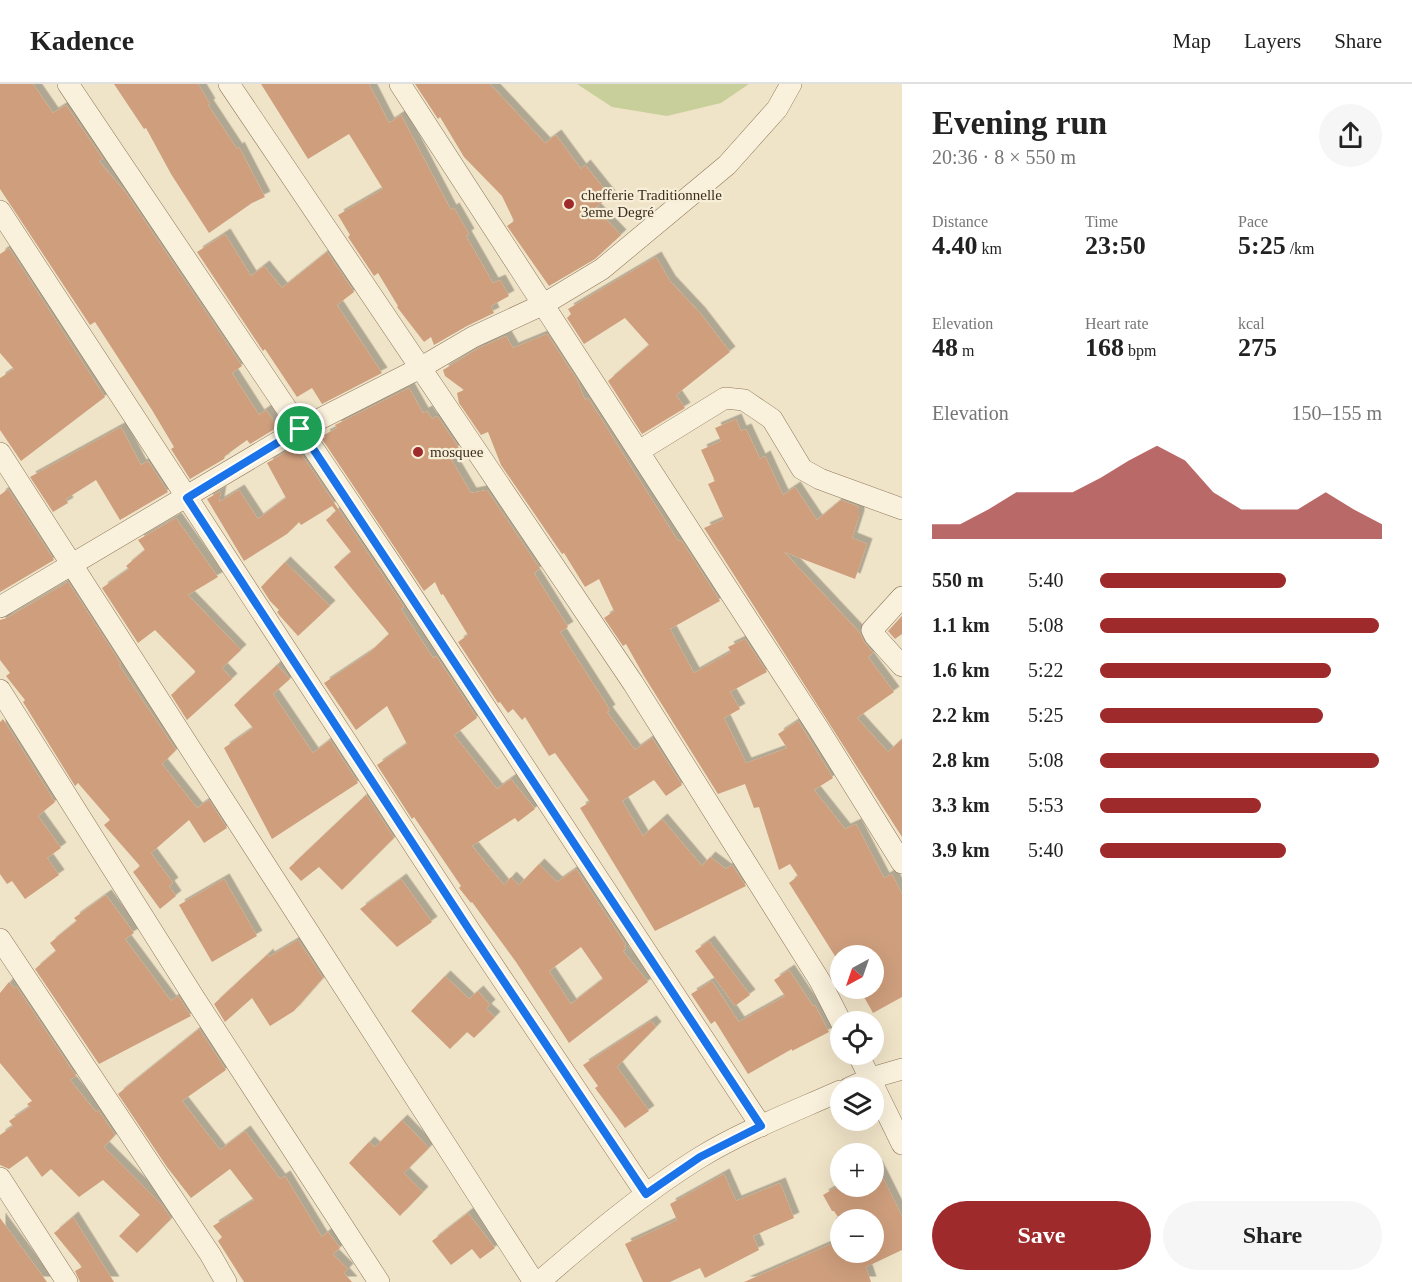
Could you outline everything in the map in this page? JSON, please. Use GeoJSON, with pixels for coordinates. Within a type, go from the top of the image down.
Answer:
{"type":"FeatureCollection","features":[{"type":"Feature","properties":{"kind":"street"},"geometry":{"type":"LineString","coordinates":[[68,84],[300,429],[761,1126]]}},
{"type":"Feature","properties":{"kind":"street"},"geometry":{"type":"LineString","coordinates":[[229,84],[633,683],[820,981],[835,1011]]}},
{"type":"Feature","properties":{"kind":"street"},"geometry":{"type":"LineString","coordinates":[[400,84],[818,728],[902,863]]}},
{"type":"Feature","properties":{"kind":"street"},"geometry":{"type":"LineString","coordinates":[[0,607],[300,429],[420,368],[473,337],[544,304],[602,269],[726,165],[777,109],[791,84]]}},
{"type":"Feature","properties":{"kind":"street"},"geometry":{"type":"LineString","coordinates":[[0,211],[464,921],[646,1194]]}},
{"type":"Feature","properties":{"kind":"street"},"geometry":{"type":"LineString","coordinates":[[639,451],[725,398],[744,400],[772,419],[802,469],[820,479],[902,509]]}},
{"type":"Feature","properties":{"kind":"street"},"geometry":{"type":"LineString","coordinates":[[0,453],[534,1282]]}},
{"type":"Feature","properties":{"kind":"street"},"geometry":{"type":"LineString","coordinates":[[902,597],[872,630],[902,666]]}},
{"type":"Feature","properties":{"kind":"street"},"geometry":{"type":"LineString","coordinates":[[0,690],[195,999],[379,1282]]}},
{"type":"Feature","properties":{"kind":"street"},"geometry":{"type":"LineString","coordinates":[[0,939],[210,1254],[226,1282]]}},
{"type":"Feature","properties":{"kind":"street"},"geometry":{"type":"LineString","coordinates":[[874,1077],[902,1069]]}},
{"type":"Feature","properties":{"kind":"street"},"geometry":{"type":"LineString","coordinates":[[539,1282],[593,1235],[646,1194],[700,1157],[761,1126],[830,1095]]}},
{"type":"Feature","properties":{"kind":"street"},"geometry":{"type":"LineString","coordinates":[[884,1106],[902,1144]]}},
{"type":"Feature","properties":{"kind":"street"},"geometry":{"type":"LineString","coordinates":[[0,1178],[67,1282]]}},
{"type":"Feature","properties":{"kind":"green space"},"geometry":{"type":"Polygon","coordinates":[[[577,84],[749,84],[721,103],[667,116],[612,107],[577,84]]]}},
{"type":"Feature","properties":{"kind":"building"},"geometry":{"type":"Polygon","coordinates":[[[0,84],[33,84],[53,113],[66,105],[103,159],[99,161],[126,193],[242,366],[232,373],[259,415],[266,410],[278,427],[250,444],[247,440],[224,459],[190,479],[171,449],[174,447],[152,410],[95,322],[90,325],[0,189],[0,84]]]}},
{"type":"Feature","properties":{"kind":"building"},"geometry":{"type":"Polygon","coordinates":[[[114,84],[198,84],[210,104],[208,105],[237,149],[239,147],[265,197],[252,203],[209,233],[171,174],[146,128],[144,129],[114,84]]]}},
{"type":"Feature","properties":{"kind":"building"},"geometry":{"type":"Polygon","coordinates":[[[261,84],[369,84],[389,123],[401,115],[451,210],[454,208],[469,234],[466,236],[493,283],[500,280],[509,296],[491,306],[494,313],[434,345],[431,337],[424,342],[397,307],[378,273],[374,276],[348,237],[350,235],[338,215],[383,189],[349,134],[308,159],[261,84]]]}},
{"type":"Feature","properties":{"kind":"building"},"geometry":{"type":"Polygon","coordinates":[[[415,84],[490,84],[545,143],[556,135],[581,169],[585,165],[610,196],[595,208],[621,235],[595,259],[549,286],[507,226],[514,221],[502,196],[464,157],[440,117],[438,119],[415,84]]]}},
{"type":"Feature","properties":{"kind":"building"},"geometry":{"type":"Polygon","coordinates":[[[225,234],[251,276],[264,266],[282,288],[327,252],[354,292],[337,305],[382,373],[322,404],[312,388],[297,397],[265,349],[263,351],[197,252],[225,234]]]}},
{"type":"Feature","properties":{"kind":"building"},"geometry":{"type":"Polygon","coordinates":[[[9,248],[105,397],[21,461],[0,430],[0,378],[14,369],[0,353],[0,254],[9,248]]]}},
{"type":"Feature","properties":{"kind":"building"},"geometry":{"type":"Polygon","coordinates":[[[656,257],[670,281],[700,313],[730,352],[676,395],[685,408],[642,434],[608,381],[649,345],[625,318],[584,344],[567,318],[571,314],[568,309],[656,257]]]}},
{"type":"Feature","properties":{"kind":"building"},"geometry":{"type":"Polygon","coordinates":[[[547,334],[577,380],[585,400],[588,398],[678,541],[681,540],[720,601],[670,629],[694,673],[731,652],[728,647],[745,639],[767,672],[730,692],[740,709],[724,718],[746,763],[787,748],[778,734],[798,721],[833,778],[814,790],[845,829],[856,824],[884,878],[892,874],[902,894],[902,997],[877,1011],[872,1011],[865,999],[884,999],[884,945],[830,945],[830,948],[789,883],[798,876],[790,864],[779,870],[759,807],[754,808],[745,784],[718,794],[626,644],[623,646],[604,618],[614,611],[599,579],[585,587],[564,553],[562,554],[501,465],[488,432],[481,435],[459,403],[457,393],[464,390],[445,376],[443,370],[479,348],[506,336],[513,348],[547,334]]]}},
{"type":"Feature","properties":{"kind":"building"},"geometry":{"type":"Polygon","coordinates":[[[409,388],[423,413],[427,411],[432,419],[437,416],[459,448],[448,454],[471,493],[487,490],[540,569],[534,573],[568,627],[560,632],[610,710],[607,712],[635,750],[652,738],[682,785],[666,796],[654,780],[622,801],[643,836],[662,819],[702,866],[710,857],[726,869],[732,865],[746,886],[655,931],[580,808],[590,802],[555,753],[549,756],[525,717],[522,720],[513,709],[508,713],[500,702],[498,703],[458,642],[468,635],[435,582],[424,591],[322,439],[324,435],[337,428],[335,425],[409,388]]]}},
{"type":"Feature","properties":{"kind":"building"},"geometry":{"type":"Polygon","coordinates":[[[736,419],[741,431],[746,429],[760,459],[765,456],[783,495],[795,487],[817,520],[841,500],[859,509],[852,538],[867,544],[855,579],[784,552],[860,633],[873,653],[868,657],[894,692],[857,718],[888,752],[902,739],[902,837],[704,528],[724,519],[708,484],[715,481],[701,450],[721,441],[715,428],[736,419]]]}},
{"type":"Feature","properties":{"kind":"building"},"geometry":{"type":"Polygon","coordinates":[[[121,427],[141,465],[148,461],[168,492],[120,520],[96,480],[66,499],[68,503],[53,512],[30,477],[121,427]]]}},
{"type":"Feature","properties":{"kind":"building"},"geometry":{"type":"Polygon","coordinates":[[[293,448],[297,453],[300,452],[404,607],[401,609],[433,658],[436,656],[477,718],[454,735],[497,789],[511,779],[535,809],[518,822],[515,818],[472,846],[504,885],[511,877],[519,885],[539,864],[557,882],[576,869],[626,945],[623,951],[648,982],[569,1043],[516,962],[459,888],[461,886],[414,817],[412,819],[377,765],[407,744],[387,706],[356,730],[324,683],[369,653],[389,634],[334,567],[351,552],[326,520],[336,511],[332,506],[301,525],[299,522],[287,534],[244,561],[207,499],[221,491],[219,502],[239,490],[258,519],[286,498],[267,463],[293,448]],[[581,947],[549,971],[571,1004],[603,979],[581,947]]]}},
{"type":"Feature","properties":{"kind":"building"},"geometry":{"type":"Polygon","coordinates":[[[8,489],[54,560],[0,592],[0,495],[8,489]]]}},
{"type":"Feature","properties":{"kind":"building"},"geometry":{"type":"Polygon","coordinates":[[[176,518],[218,577],[188,595],[241,650],[222,668],[232,679],[187,720],[171,695],[195,671],[155,630],[138,643],[102,588],[129,569],[126,566],[145,550],[138,540],[176,518]]]}},
{"type":"Feature","properties":{"kind":"building"},"geometry":{"type":"Polygon","coordinates":[[[285,562],[330,606],[298,636],[280,616],[277,612],[279,610],[261,587],[285,562]]]}},
{"type":"Feature","properties":{"kind":"building"},"geometry":{"type":"Polygon","coordinates":[[[68,582],[121,664],[119,665],[176,750],[162,764],[197,808],[209,800],[227,828],[204,843],[189,820],[151,853],[173,883],[169,886],[176,896],[160,909],[133,872],[140,866],[104,825],[110,820],[78,783],[75,786],[23,702],[25,700],[6,676],[10,673],[0,660],[0,620],[68,582]]]}},
{"type":"Feature","properties":{"kind":"building"},"geometry":{"type":"Polygon","coordinates":[[[902,616],[902,634],[895,639],[888,631],[902,616]]]}},
{"type":"Feature","properties":{"kind":"building"},"geometry":{"type":"Polygon","coordinates":[[[277,665],[290,679],[273,694],[313,753],[330,740],[358,783],[272,839],[224,748],[253,728],[234,705],[277,665]]]}},
{"type":"Feature","properties":{"kind":"building"},"geometry":{"type":"Polygon","coordinates":[[[3,719],[55,802],[38,816],[61,848],[47,858],[59,875],[25,899],[12,881],[7,884],[0,874],[0,722],[3,719]]]}},
{"type":"Feature","properties":{"kind":"building"},"geometry":{"type":"Polygon","coordinates":[[[366,795],[394,838],[342,890],[319,867],[301,881],[289,868],[366,795]]]}},
{"type":"Feature","properties":{"kind":"building"},"geometry":{"type":"Polygon","coordinates":[[[224,879],[257,936],[212,962],[179,905],[224,879]]]}},
{"type":"Feature","properties":{"kind":"building"},"geometry":{"type":"Polygon","coordinates":[[[401,879],[432,922],[397,947],[360,909],[401,879]]]}},
{"type":"Feature","properties":{"kind":"building"},"geometry":{"type":"Polygon","coordinates":[[[106,895],[134,933],[125,939],[171,1001],[178,996],[191,1016],[99,1064],[35,969],[56,951],[50,943],[77,921],[74,918],[106,895]]]}},
{"type":"Feature","properties":{"kind":"building"},"geometry":{"type":"Polygon","coordinates":[[[298,940],[323,978],[294,1011],[270,1026],[252,998],[225,1022],[214,1004],[268,954],[269,957],[298,940]]]}},
{"type":"Feature","properties":{"kind":"building"},"geometry":{"type":"Polygon","coordinates":[[[709,941],[750,995],[735,1006],[695,951],[709,941]]]}},
{"type":"Feature","properties":{"kind":"building"},"geometry":{"type":"Polygon","coordinates":[[[789,970],[813,1006],[815,1005],[829,1032],[792,1051],[792,1049],[748,1074],[715,1021],[711,1024],[691,994],[712,981],[739,1022],[785,996],[774,980],[789,970]]]}},
{"type":"Feature","properties":{"kind":"building"},"geometry":{"type":"Polygon","coordinates":[[[445,976],[469,999],[478,991],[490,1005],[486,1009],[495,1017],[474,1038],[467,1032],[450,1049],[411,1011],[445,976]]]}},
{"type":"Feature","properties":{"kind":"building"},"geometry":{"type":"Polygon","coordinates":[[[9,982],[14,988],[16,986],[76,1076],[70,1080],[96,1112],[98,1110],[115,1135],[104,1147],[162,1205],[171,1219],[137,1253],[119,1236],[140,1215],[103,1180],[79,1197],[51,1169],[42,1177],[27,1156],[9,1169],[0,1165],[0,1135],[13,1126],[9,1121],[30,1107],[27,1104],[32,1101],[0,1063],[0,993],[9,982]]]}},
{"type":"Feature","properties":{"kind":"building"},"geometry":{"type":"Polygon","coordinates":[[[651,1021],[656,1027],[617,1067],[649,1111],[625,1128],[595,1088],[598,1086],[583,1065],[651,1021]]]}},
{"type":"Feature","properties":{"kind":"building"},"geometry":{"type":"Polygon","coordinates":[[[199,1029],[226,1070],[182,1101],[220,1150],[245,1131],[280,1179],[285,1176],[322,1237],[328,1232],[340,1248],[333,1254],[348,1269],[344,1273],[352,1282],[244,1282],[218,1241],[222,1237],[213,1226],[254,1200],[230,1169],[191,1198],[167,1167],[118,1094],[199,1029]]]}},
{"type":"Feature","properties":{"kind":"building"},"geometry":{"type":"Polygon","coordinates":[[[402,1120],[429,1148],[404,1173],[423,1192],[400,1216],[349,1163],[369,1142],[375,1147],[402,1120]]]}},
{"type":"Feature","properties":{"kind":"building"},"geometry":{"type":"Polygon","coordinates":[[[724,1174],[736,1201],[780,1183],[794,1218],[753,1236],[759,1250],[705,1278],[700,1268],[670,1282],[643,1282],[625,1244],[677,1220],[670,1204],[724,1174]]]}},
{"type":"Feature","properties":{"kind":"building"},"geometry":{"type":"Polygon","coordinates":[[[884,1180],[902,1216],[902,1250],[884,1258],[884,1209],[831,1209],[823,1195],[830,1191],[830,1197],[884,1197],[884,1180]]]}},
{"type":"Feature","properties":{"kind":"building"},"geometry":{"type":"Polygon","coordinates":[[[468,1213],[495,1248],[480,1259],[472,1249],[451,1265],[432,1241],[468,1213]]]}},
{"type":"Feature","properties":{"kind":"building"},"geometry":{"type":"Polygon","coordinates":[[[73,1217],[114,1282],[80,1282],[75,1271],[82,1267],[54,1233],[73,1217]]]}},
{"type":"Feature","properties":{"kind":"building"},"geometry":{"type":"Polygon","coordinates":[[[0,1218],[47,1282],[0,1282],[0,1218]]]}},
{"type":"Feature","properties":{"kind":"building"},"geometry":{"type":"Polygon","coordinates":[[[830,1244],[830,1263],[874,1263],[866,1267],[871,1282],[744,1282],[830,1244]]]}},
{"type":"Feature","properties":{"kind":"place","name":"chefferie Traditionnelle 3eme Degré"},"geometry":{"type":"Point","coordinates":[569,204]}},
{"type":"Feature","properties":{"kind":"place","name":"mosquee"},"geometry":{"type":"Point","coordinates":[418,452]}},
{"type":"Feature","properties":{"kind":"route"},"geometry":{"type":"LineString","coordinates":[[300,429],[761,1126],[700,1157],[646,1194],[470,931],[187,498],[300,429]]}}]}
